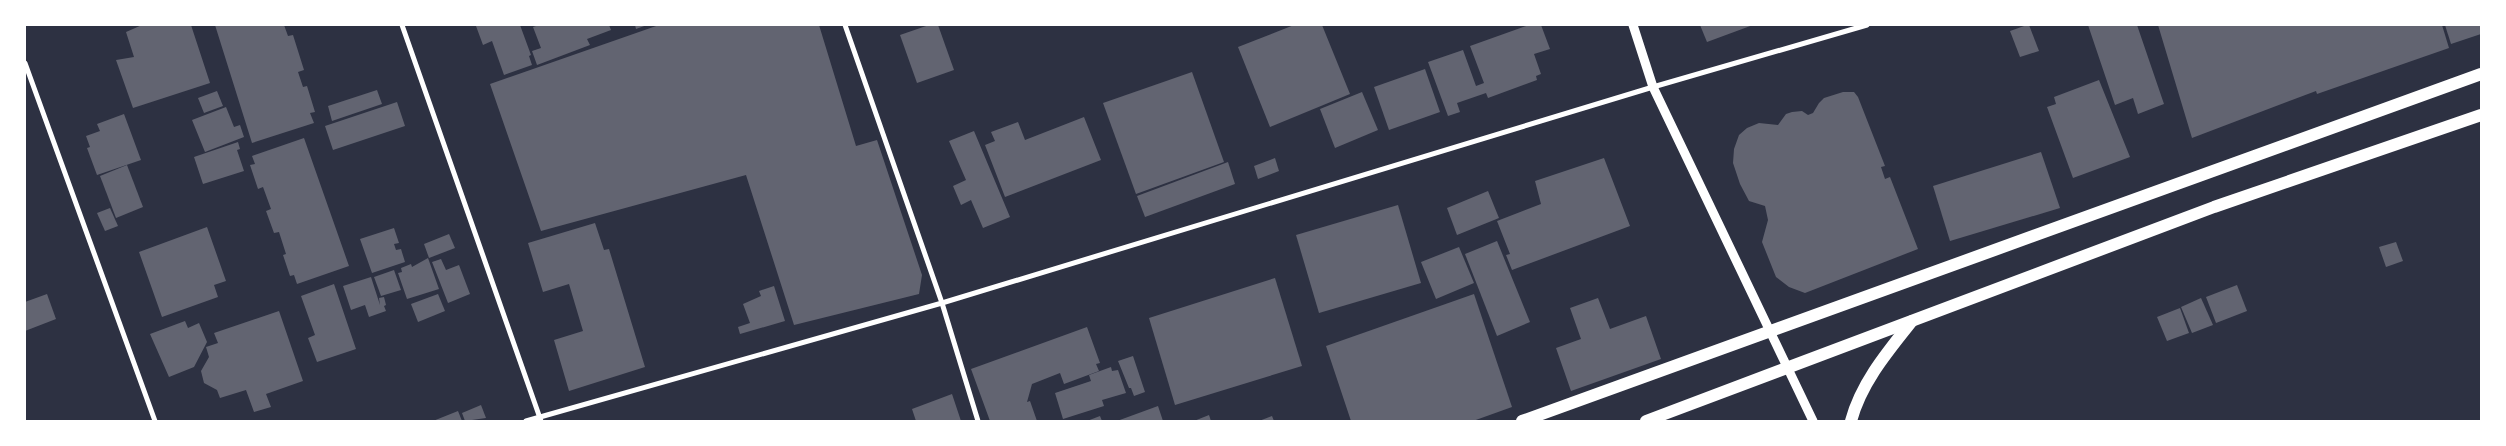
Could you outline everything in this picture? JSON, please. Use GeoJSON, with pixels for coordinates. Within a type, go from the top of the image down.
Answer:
{"type":"FeatureCollection","features":[{"type":"Feature","properties":{"kind":"main road"},"geometry":{"type":"LineString","coordinates":[[1522,421],[2481,74]]}},
{"type":"Feature","properties":{"kind":"main road"},"geometry":{"type":"LineString","coordinates":[[1646,421],[2214,207],[2481,115]]}},
{"type":"Feature","properties":{"kind":"main road"},"geometry":{"type":"LineString","coordinates":[[1851,421],[1863,391],[1881,360],[1913,320]]}},
{"type":"Feature","properties":{"kind":"street"},"geometry":{"type":"LineString","coordinates":[[402,25],[541,419]]}},
{"type":"Feature","properties":{"kind":"street"},"geometry":{"type":"LineString","coordinates":[[844,25],[942,303],[978,421]]}},
{"type":"Feature","properties":{"kind":"street"},"geometry":{"type":"LineString","coordinates":[[1633,25],[1653,87],[1813,421]]}},
{"type":"Feature","properties":{"kind":"street"},"geometry":{"type":"LineString","coordinates":[[526,421],[541,419],[942,303],[1653,87],[1867,25]]}},
{"type":"Feature","properties":{"kind":"street"},"geometry":{"type":"LineString","coordinates":[[25,64],[155,421]]}},
{"type":"Feature","properties":{"kind":"building"},"geometry":{"type":"Polygon","coordinates":[[[142,25],[191,25],[210,83],[133,108],[116,60],[134,57],[126,32],[142,25]]]}},
{"type":"Feature","properties":{"kind":"building"},"geometry":{"type":"Polygon","coordinates":[[[215,25],[284,25],[288,36],[293,35],[304,70],[298,72],[303,87],[307,86],[315,112],[310,113],[314,123],[252,143],[215,25]]]}},
{"type":"Feature","properties":{"kind":"building"},"geometry":{"type":"Polygon","coordinates":[[[520,25],[531,55],[529,56],[532,65],[504,75],[492,41],[483,45],[476,26],[520,25]]]}},
{"type":"Feature","properties":{"kind":"building"},"geometry":{"type":"Polygon","coordinates":[[[539,25],[609,25],[611,30],[587,39],[590,45],[537,65],[532,51],[541,48],[533,27],[539,25]]]}},
{"type":"Feature","properties":{"kind":"building"},"geometry":{"type":"Polygon","coordinates":[[[635,25],[647,25],[636,29],[635,25]]]}},
{"type":"Feature","properties":{"kind":"building"},"geometry":{"type":"Polygon","coordinates":[[[659,25],[819,25],[856,146],[877,140],[922,275],[919,294],[794,325],[746,175],[541,231],[490,84],[659,25]]]}},
{"type":"Feature","properties":{"kind":"building"},"geometry":{"type":"Polygon","coordinates":[[[929,25],[938,25],[954,70],[917,83],[900,35],[929,25]]]}},
{"type":"Feature","properties":{"kind":"building"},"geometry":{"type":"Polygon","coordinates":[[[1294,25],[1322,25],[1350,94],[1270,127],[1238,47],[1294,25]]]}},
{"type":"Feature","properties":{"kind":"building"},"geometry":{"type":"Polygon","coordinates":[[[1529,25],[1541,25],[1550,49],[1534,54],[1541,74],[1536,76],[1537,80],[1488,98],[1486,93],[1457,103],[1460,112],[1448,116],[1428,62],[1463,50],[1476,86],[1484,83],[1470,46],[1529,25]]]}},
{"type":"Feature","properties":{"kind":"building"},"geometry":{"type":"Polygon","coordinates":[[[1700,25],[1753,25],[1707,42],[1700,25]]]}},
{"type":"Feature","properties":{"kind":"building"},"geometry":{"type":"Polygon","coordinates":[[[2029,25],[2039,51],[2020,57],[2010,31],[2029,25]]]}},
{"type":"Feature","properties":{"kind":"building"},"geometry":{"type":"Polygon","coordinates":[[[2088,25],[2137,25],[2164,104],[2138,114],[2133,98],[2115,105],[2088,25]]]}},
{"type":"Feature","properties":{"kind":"building"},"geometry":{"type":"Polygon","coordinates":[[[2158,25],[2442,25],[2449,48],[2317,94],[2316,91],[2192,138],[2158,25]]]}},
{"type":"Feature","properties":{"kind":"building"},"geometry":{"type":"Polygon","coordinates":[[[2445,25],[2481,25],[2481,34],[2451,44],[2445,25]]]}},
{"type":"Feature","properties":{"kind":"building"},"geometry":{"type":"Polygon","coordinates":[[[1425,69],[1440,112],[1389,130],[1374,87],[1425,69]]]}},
{"type":"Feature","properties":{"kind":"building"},"geometry":{"type":"Polygon","coordinates":[[[1192,72],[1224,162],[1136,194],[1103,103],[1192,72]]]}},
{"type":"Feature","properties":{"kind":"building"},"geometry":{"type":"Polygon","coordinates":[[[2099,80],[2130,157],[2073,178],[2047,107],[2056,104],[2054,97],[2099,80]]]}},
{"type":"Feature","properties":{"kind":"building"},"geometry":{"type":"Polygon","coordinates":[[[377,90],[382,104],[332,121],[328,106],[377,90]]]}},
{"type":"Feature","properties":{"kind":"building"},"geometry":{"type":"Polygon","coordinates":[[[217,91],[223,106],[204,113],[198,98],[217,91]]]}},
{"type":"Feature","properties":{"kind":"building"},"geometry":{"type":"Polygon","coordinates":[[[1362,92],[1378,130],[1335,148],[1320,109],[1362,92]]]}},
{"type":"Feature","properties":{"kind":"building"},"geometry":{"type":"Polygon","coordinates":[[[1843,92],[1854,92],[1858,97],[1885,166],[1881,167],[1885,179],[1890,177],[1918,249],[1805,293],[1789,287],[1776,277],[1762,242],[1768,220],[1765,206],[1749,201],[1740,184],[1733,163],[1734,149],[1739,135],[1747,128],[1759,123],[1778,125],[1786,114],[1792,112],[1802,111],[1808,115],[1813,113],[1824,98],[1843,92]]]}},
{"type":"Feature","properties":{"kind":"building"},"geometry":{"type":"Polygon","coordinates":[[[397,102],[405,126],[333,150],[325,126],[397,102]]]}},
{"type":"Feature","properties":{"kind":"building"},"geometry":{"type":"Polygon","coordinates":[[[226,107],[234,127],[240,125],[244,137],[205,152],[192,120],[226,107]]]}},
{"type":"Feature","properties":{"kind":"building"},"geometry":{"type":"Polygon","coordinates":[[[124,114],[141,160],[97,175],[87,148],[90,147],[86,136],[100,131],[97,124],[124,114]]]}},
{"type":"Feature","properties":{"kind":"building"},"geometry":{"type":"Polygon","coordinates":[[[1084,117],[1101,160],[1005,197],[985,145],[995,141],[991,132],[1018,122],[1025,140],[1084,117]]]}},
{"type":"Feature","properties":{"kind":"building"},"geometry":{"type":"Polygon","coordinates":[[[974,131],[1010,217],[983,228],[971,200],[961,205],[953,186],[966,180],[949,141],[974,131]]]}},
{"type":"Feature","properties":{"kind":"building"},"geometry":{"type":"Polygon","coordinates":[[[304,138],[349,266],[297,284],[294,275],[290,276],[283,255],[286,254],[279,232],[274,233],[266,211],[271,209],[263,187],[258,189],[250,165],[255,164],[252,156],[304,138]]]}},
{"type":"Feature","properties":{"kind":"building"},"geometry":{"type":"Polygon","coordinates":[[[238,142],[240,149],[237,150],[244,171],[203,184],[194,157],[238,142]]]}},
{"type":"Feature","properties":{"kind":"building"},"geometry":{"type":"Polygon","coordinates":[[[2041,152],[2060,208],[1950,241],[1933,186],[2041,152]]]}},
{"type":"Feature","properties":{"kind":"building"},"geometry":{"type":"Polygon","coordinates":[[[1275,158],[1279,171],[1258,179],[1254,166],[1275,158]]]}},
{"type":"Feature","properties":{"kind":"building"},"geometry":{"type":"Polygon","coordinates":[[[1604,158],[1630,226],[1512,270],[1506,255],[1510,254],[1497,221],[1541,204],[1535,181],[1604,158]]]}},
{"type":"Feature","properties":{"kind":"building"},"geometry":{"type":"Polygon","coordinates":[[[1228,162],[1235,184],[1145,217],[1137,196],[1228,162]]]}},
{"type":"Feature","properties":{"kind":"building"},"geometry":{"type":"Polygon","coordinates":[[[127,165],[143,207],[116,218],[100,176],[127,165]]]}},
{"type":"Feature","properties":{"kind":"building"},"geometry":{"type":"Polygon","coordinates":[[[1488,191],[1499,218],[1457,235],[1447,208],[1488,191]]]}},
{"type":"Feature","properties":{"kind":"building"},"geometry":{"type":"Polygon","coordinates":[[[1398,205],[1421,283],[1319,313],[1296,235],[1398,205]]]}},
{"type":"Feature","properties":{"kind":"building"},"geometry":{"type":"Polygon","coordinates":[[[110,208],[118,226],[105,231],[97,213],[110,208]]]}},
{"type":"Feature","properties":{"kind":"building"},"geometry":{"type":"Polygon","coordinates":[[[595,223],[604,250],[609,249],[645,367],[569,391],[554,340],[583,331],[569,284],[543,292],[528,243],[595,223]]]}},
{"type":"Feature","properties":{"kind":"building"},"geometry":{"type":"Polygon","coordinates":[[[207,227],[226,281],[214,285],[218,297],[162,317],[139,252],[207,227]]]}},
{"type":"Feature","properties":{"kind":"building"},"geometry":{"type":"Polygon","coordinates":[[[394,228],[399,243],[394,244],[396,250],[401,249],[405,262],[372,273],[360,239],[394,228]]]}},
{"type":"Feature","properties":{"kind":"building"},"geometry":{"type":"Polygon","coordinates":[[[449,234],[455,248],[429,258],[424,244],[449,234]]]}},
{"type":"Feature","properties":{"kind":"building"},"geometry":{"type":"Polygon","coordinates":[[[1497,241],[1530,322],[1497,336],[1465,254],[1497,241]]]}},
{"type":"Feature","properties":{"kind":"building"},"geometry":{"type":"Polygon","coordinates":[[[2396,242],[2403,261],[2386,267],[2379,247],[2396,242]]]}},
{"type":"Feature","properties":{"kind":"building"},"geometry":{"type":"Polygon","coordinates":[[[1459,247],[1474,283],[1436,299],[1421,262],[1459,247]]]}},
{"type":"Feature","properties":{"kind":"building"},"geometry":{"type":"Polygon","coordinates":[[[428,258],[439,289],[407,299],[398,273],[402,272],[401,268],[411,264],[412,267],[428,258]]]}},
{"type":"Feature","properties":{"kind":"building"},"geometry":{"type":"Polygon","coordinates":[[[441,259],[446,270],[459,265],[470,294],[448,303],[432,262],[441,259]]]}},
{"type":"Feature","properties":{"kind":"building"},"geometry":{"type":"Polygon","coordinates":[[[394,270],[401,290],[381,296],[374,277],[394,270]]]}},
{"type":"Feature","properties":{"kind":"building"},"geometry":{"type":"Polygon","coordinates":[[[371,277],[380,305],[379,298],[384,297],[386,311],[369,317],[365,305],[351,310],[343,286],[371,277]]]}},
{"type":"Feature","properties":{"kind":"building"},"geometry":{"type":"Polygon","coordinates":[[[1275,278],[1302,366],[1175,405],[1149,318],[1275,278]]]}},
{"type":"Feature","properties":{"kind":"building"},"geometry":{"type":"Polygon","coordinates":[[[334,284],[356,349],[317,362],[308,338],[315,335],[301,296],[334,284]]]}},
{"type":"Feature","properties":{"kind":"building"},"geometry":{"type":"Polygon","coordinates":[[[2237,285],[2247,311],[2216,323],[2206,297],[2237,285]]]}},
{"type":"Feature","properties":{"kind":"building"},"geometry":{"type":"Polygon","coordinates":[[[774,286],[785,321],[740,334],[738,327],[750,323],[743,304],[761,296],[759,291],[774,286]]]}},
{"type":"Feature","properties":{"kind":"building"},"geometry":{"type":"Polygon","coordinates":[[[47,294],[56,319],[25,331],[25,302],[47,294]]]}},
{"type":"Feature","properties":{"kind":"building"},"geometry":{"type":"Polygon","coordinates":[[[438,294],[445,311],[418,322],[411,304],[438,294]]]}},
{"type":"Feature","properties":{"kind":"building"},"geometry":{"type":"Polygon","coordinates":[[[1474,294],[1512,407],[1473,421],[1351,421],[1326,346],[1474,294]]]}},
{"type":"Feature","properties":{"kind":"building"},"geometry":{"type":"Polygon","coordinates":[[[1598,298],[1610,329],[1646,316],[1661,359],[1571,391],[1556,348],[1581,339],[1570,308],[1598,298]]]}},
{"type":"Feature","properties":{"kind":"building"},"geometry":{"type":"Polygon","coordinates":[[[2201,298],[2213,325],[2192,333],[2181,307],[2201,298]]]}},
{"type":"Feature","properties":{"kind":"building"},"geometry":{"type":"Polygon","coordinates":[[[2180,308],[2189,333],[2167,341],[2157,317],[2180,308]]]}},
{"type":"Feature","properties":{"kind":"building"},"geometry":{"type":"Polygon","coordinates":[[[279,311],[303,381],[266,394],[271,407],[254,412],[246,390],[220,398],[217,390],[204,383],[201,371],[209,357],[206,347],[218,343],[214,333],[279,311]]]}},
{"type":"Feature","properties":{"kind":"building"},"geometry":{"type":"Polygon","coordinates":[[[185,321],[188,328],[199,323],[207,342],[194,367],[169,377],[150,334],[185,321]]]}},
{"type":"Feature","properties":{"kind":"building"},"geometry":{"type":"Polygon","coordinates":[[[1087,327],[1100,363],[1096,364],[1099,371],[1064,384],[1060,373],[1032,384],[1027,402],[1030,401],[1037,421],[990,421],[971,369],[1087,327]]]}},
{"type":"Feature","properties":{"kind":"building"},"geometry":{"type":"Polygon","coordinates":[[[1133,356],[1145,392],[1134,396],[1118,361],[1133,356]]]}},
{"type":"Feature","properties":{"kind":"building"},"geometry":{"type":"Polygon","coordinates":[[[1111,367],[1112,371],[1118,370],[1126,393],[1102,400],[1104,406],[1063,419],[1055,393],[1091,381],[1089,375],[1111,367]]]}},
{"type":"Feature","properties":{"kind":"building"},"geometry":{"type":"Polygon","coordinates":[[[952,394],[961,421],[916,421],[912,409],[952,394]]]}},
{"type":"Feature","properties":{"kind":"building"},"geometry":{"type":"Polygon","coordinates":[[[481,405],[486,418],[465,421],[462,413],[481,405]]]}},
{"type":"Feature","properties":{"kind":"building"},"geometry":{"type":"Polygon","coordinates":[[[1158,406],[1163,421],[1117,421],[1158,406]]]}},
{"type":"Feature","properties":{"kind":"building"},"geometry":{"type":"Polygon","coordinates":[[[458,411],[462,421],[433,421],[458,411]]]}},
{"type":"Feature","properties":{"kind":"building"},"geometry":{"type":"Polygon","coordinates":[[[1209,415],[1211,421],[1194,421],[1209,415]]]}},
{"type":"Feature","properties":{"kind":"building"},"geometry":{"type":"Polygon","coordinates":[[[1100,416],[1102,421],[1087,421],[1100,416]]]}},
{"type":"Feature","properties":{"kind":"building"},"geometry":{"type":"Polygon","coordinates":[[[1272,416],[1274,421],[1259,421],[1272,416]]]}}]}
